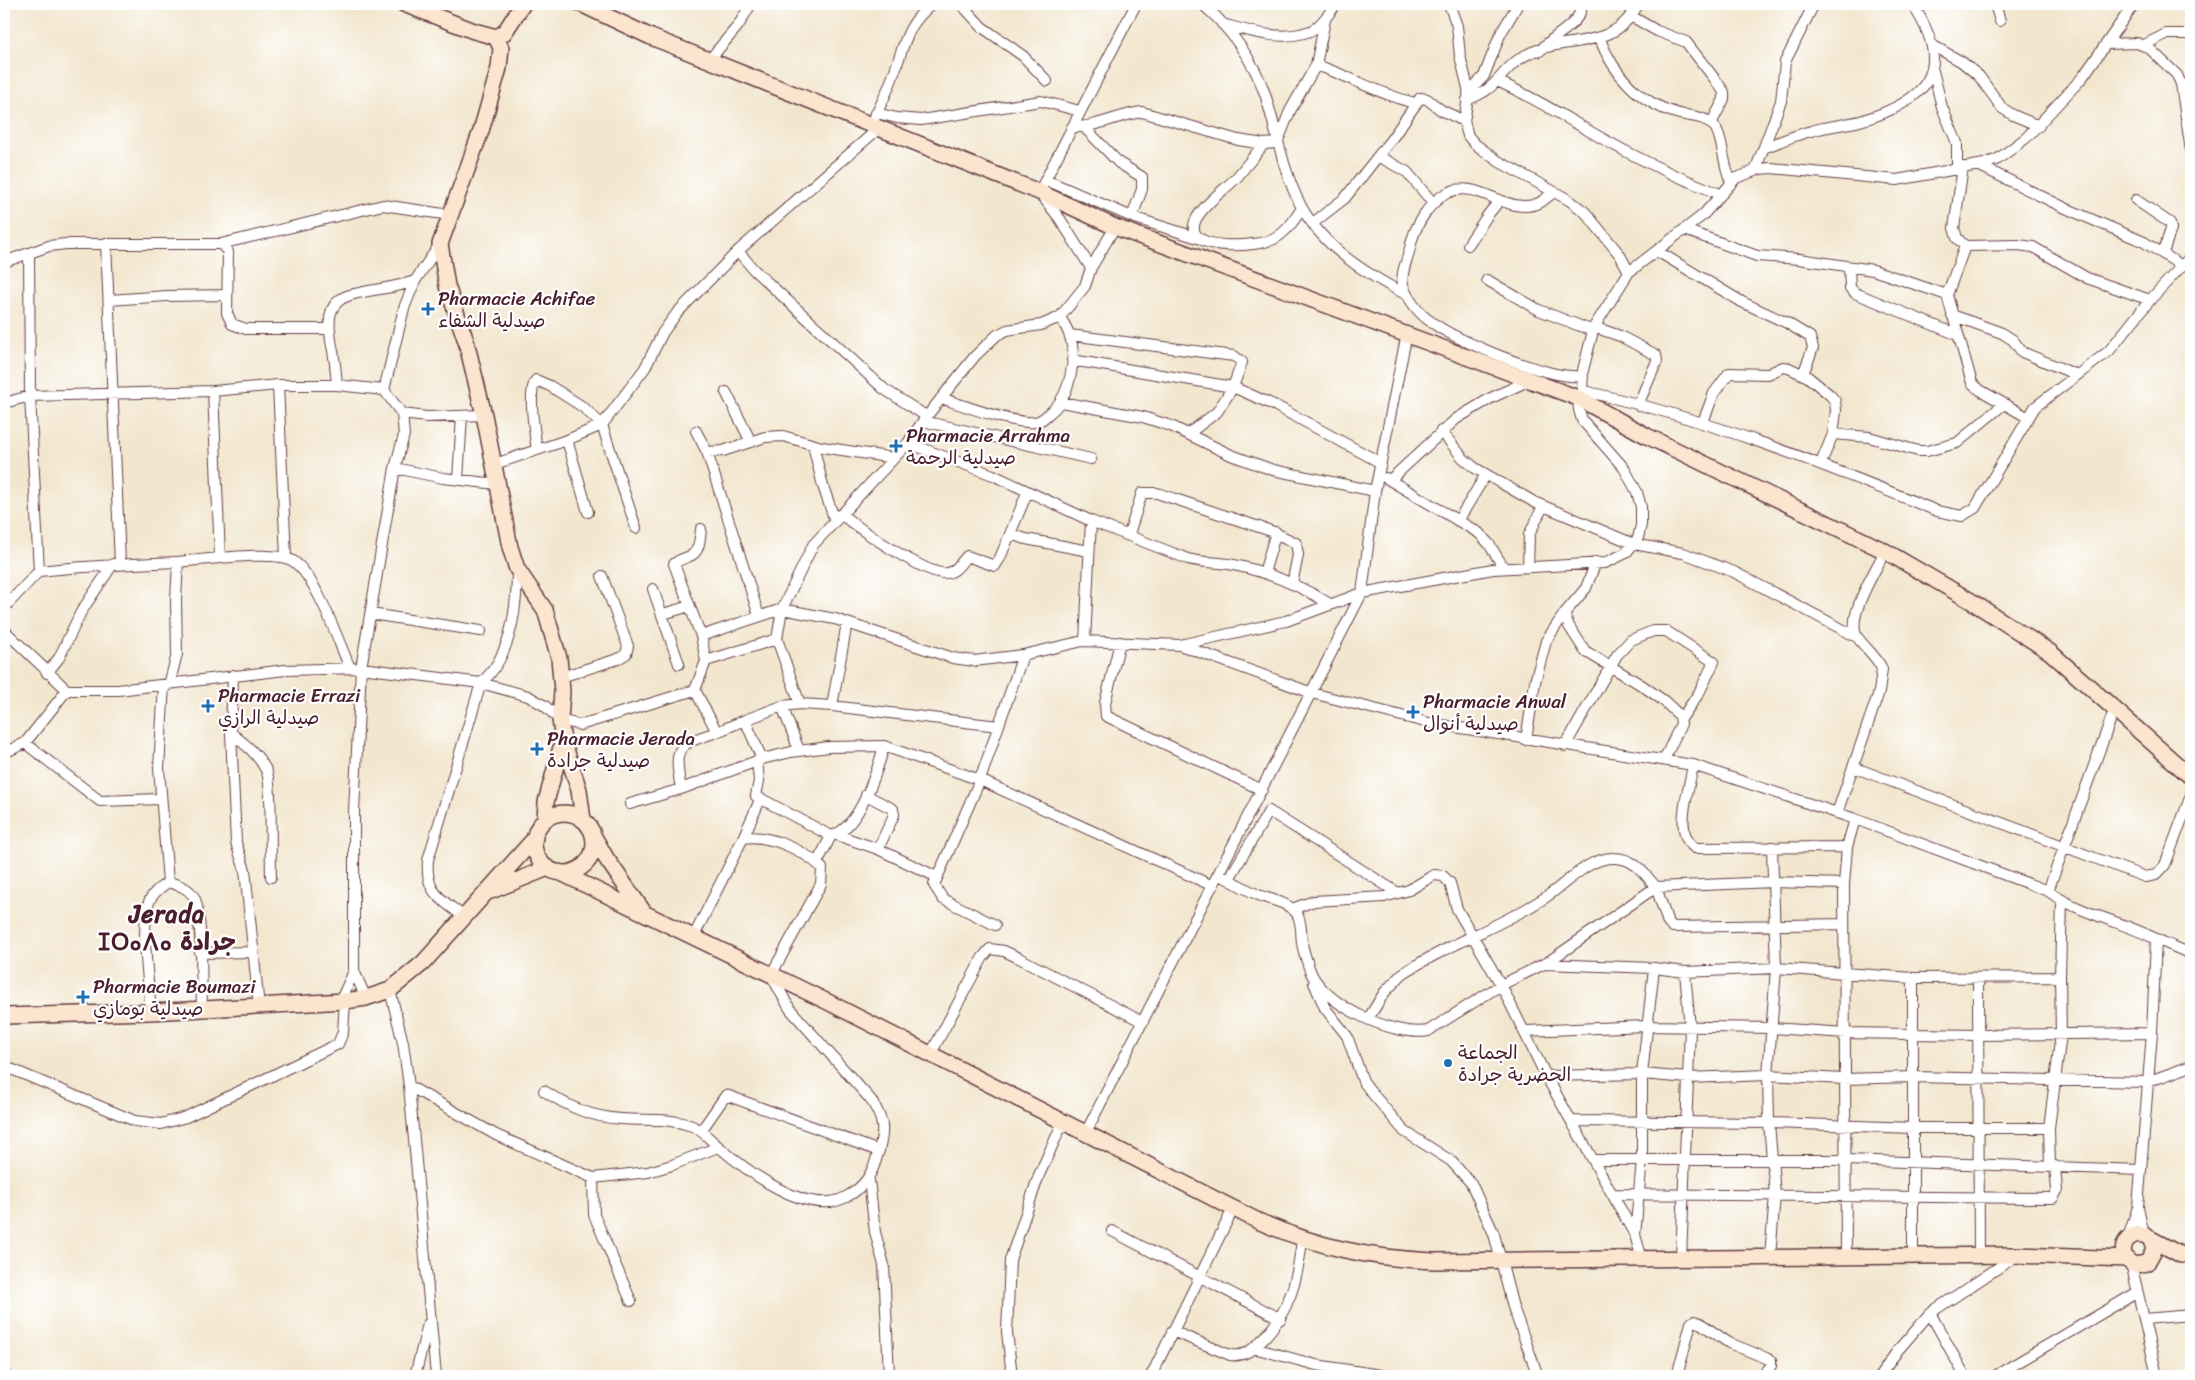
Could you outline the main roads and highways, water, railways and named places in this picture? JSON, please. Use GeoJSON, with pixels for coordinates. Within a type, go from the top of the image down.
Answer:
{"type":"FeatureCollection","features":[{"type":"Feature","properties":{"kind":"place","name":"Pharmacie Achifae صيدلية الشفاء"},"geometry":{"type":"Point","coordinates":[428,309]}},
{"type":"Feature","properties":{"kind":"place","name":"Pharmacie Arrahma صيدلية الرحمة"},"geometry":{"type":"Point","coordinates":[896,446]}},
{"type":"Feature","properties":{"kind":"place","name":"Pharmacie Errazi صيدلية الرازي"},"geometry":{"type":"Point","coordinates":[208,706]}},
{"type":"Feature","properties":{"kind":"place","name":"Pharmacie Anwal صيدلية أنوال"},"geometry":{"type":"Point","coordinates":[1413,712]}},
{"type":"Feature","properties":{"kind":"place","name":"Pharmacie Jerada صيدلية جرادة"},"geometry":{"type":"Point","coordinates":[537,749]}},
{"type":"Feature","properties":{"kind":"place","name":"Pharmacie Boumazi صيدلية بومازي"},"geometry":{"type":"Point","coordinates":[83,997]}},
{"type":"Feature","properties":{"kind":"place","name":"الجماعة الحضرية جرادة"},"geometry":{"type":"Point","coordinates":[1448,1063]}},
{"type":"Feature","properties":{"kind":"district","name":"Jerada ⵊⵔⴰⴷⴰ جرادة"},"geometry":{"type":"Point","coordinates":[167,928]}}]}
